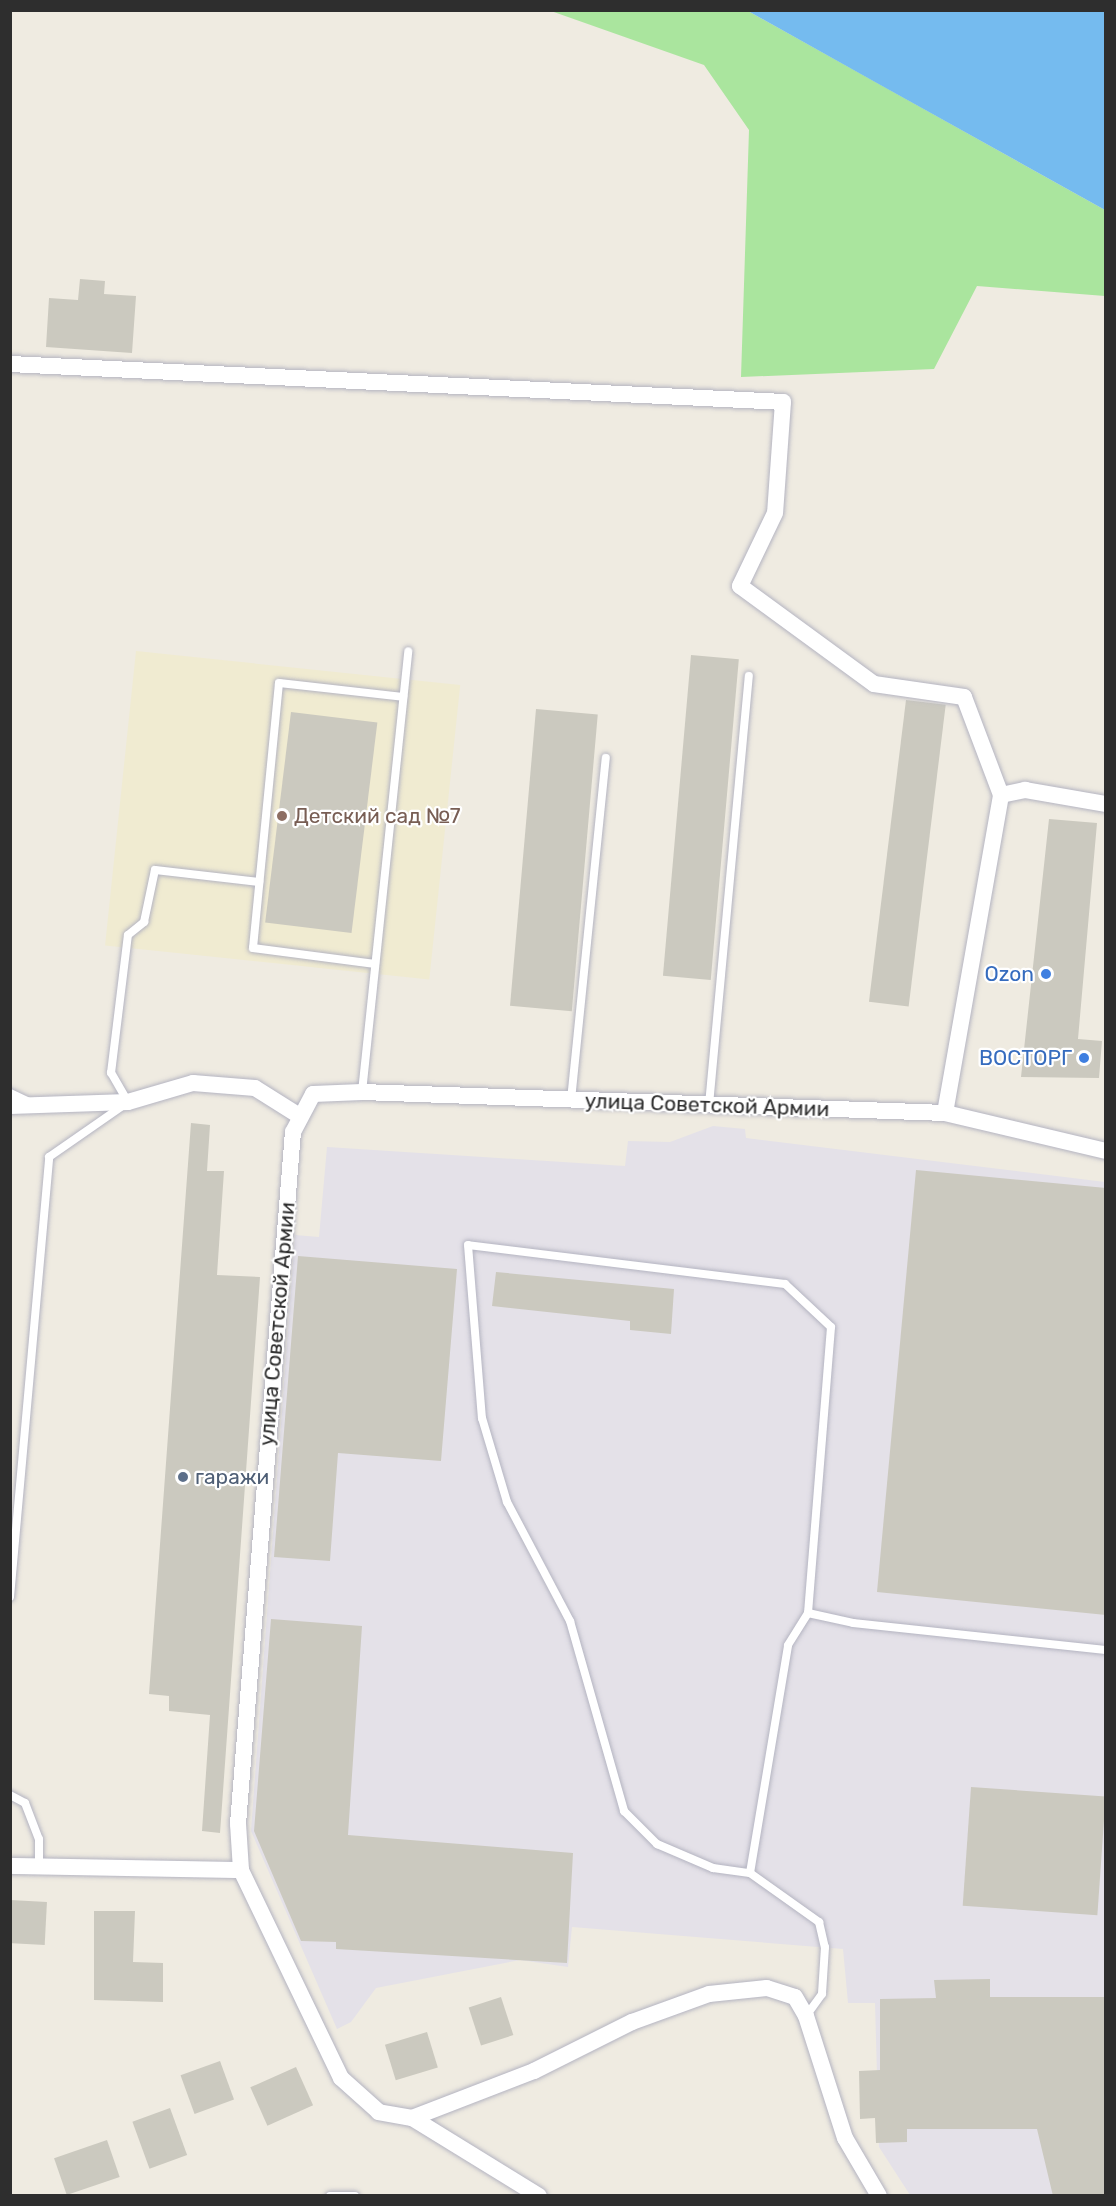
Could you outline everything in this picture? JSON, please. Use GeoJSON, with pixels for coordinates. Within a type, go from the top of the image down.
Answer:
{"type":"FeatureCollection","features":[{"type":"Feature","properties":{"kind":"street"},"geometry":{"type":"LineString","coordinates":[[10,364],[783,402],[775,513],[740,586],[874,684],[964,697],[1001,795],[945,1113]]}},
{"type":"Feature","properties":{"kind":"street"},"geometry":{"type":"LineString","coordinates":[[1001,795],[1025,790],[1106,804]]}},
{"type":"Feature","properties":{"kind":"street"},"geometry":{"type":"LineString","coordinates":[[10,1106],[42,1108],[128,1102],[193,1083],[255,1088],[301,1117]]}},
{"type":"Feature","properties":{"kind":"street","name":"улица Советской Армии"},"geometry":{"type":"LineString","coordinates":[[539,2196],[412,2118],[379,2112],[341,2078],[241,1870],[238,1824],[293,1132],[313,1094],[362,1092],[945,1113],[1106,1151]]}},
{"type":"Feature","properties":{"kind":"street"},"geometry":{"type":"LineString","coordinates":[[10,1866],[241,1870]]}},
{"type":"Feature","properties":{"kind":"street"},"geometry":{"type":"LineString","coordinates":[[412,2118],[709,1994],[766,1988],[795,1997],[806,2016],[845,2138],[879,2196]]}},
{"type":"Feature","properties":{"kind":"lane"},"geometry":{"type":"LineString","coordinates":[[362,1092],[408,651]]}},
{"type":"Feature","properties":{"kind":"lane"},"geometry":{"type":"LineString","coordinates":[[709,1105],[749,676]]}},
{"type":"Feature","properties":{"kind":"lane"},"geometry":{"type":"LineString","coordinates":[[375,964],[253,948],[279,683],[403,697]]}},
{"type":"Feature","properties":{"kind":"lane"},"geometry":{"type":"LineString","coordinates":[[571,1100],[606,758]]}},
{"type":"Feature","properties":{"kind":"lane"},"geometry":{"type":"LineString","coordinates":[[10,1597],[49,1157],[128,1102],[111,1073],[128,935],[144,922],[155,870],[260,882]]}},
{"type":"Feature","properties":{"kind":"lane"},"geometry":{"type":"LineString","coordinates":[[10,1093],[42,1108]]}},
{"type":"Feature","properties":{"kind":"lane"},"geometry":{"type":"LineString","coordinates":[[750,1873],[788,1645],[808,1613],[831,1328],[785,1284],[468,1245],[482,1418],[507,1502],[570,1621],[624,1811],[657,1844],[680,1857],[750,1873],[819,1922],[825,1947],[822,1994],[806,2016]]}},
{"type":"Feature","properties":{"kind":"lane"},"geometry":{"type":"LineString","coordinates":[[808,1613],[853,1623],[1106,1650]]}},
{"type":"Feature","properties":{"kind":"lane"},"geometry":{"type":"LineString","coordinates":[[10,1795],[25,1803],[39,1839],[39,1866]]}},
{"type":"Feature","properties":{"kind":"lane"},"geometry":{"type":"LineString","coordinates":[[330,2196],[355,2196]]}},
{"type":"Feature","properties":{"kind":"shaded area","name":"Детский сад №7"},"geometry":{"type":"Polygon","coordinates":[[[136,651],[460,685],[429,979],[105,945],[136,651]]]}},
{"type":"Feature","properties":{"kind":"shaded area"},"geometry":{"type":"Polygon","coordinates":[[[713,1126],[745,1129],[746,1138],[1105,1182],[1105,2195],[910,2195],[879,2147],[875,2003],[848,2003],[843,1949],[572,1927],[568,1967],[520,1960],[376,1988],[351,2022],[337,2029],[251,1831],[295,1235],[319,1237],[327,1147],[625,1166],[628,1141],[670,1142],[713,1126]]]}},
{"type":"Feature","properties":{"kind":"green space"},"geometry":{"type":"Polygon","coordinates":[[[551,11],[748,11],[1105,210],[1105,296],[977,286],[934,369],[741,377],[749,130],[704,65],[551,11]]]}},
{"type":"Feature","properties":{"kind":"water"},"geometry":{"type":"Polygon","coordinates":[[[748,11],[1105,11],[1105,210],[875,82],[748,11]]]}},
{"type":"Feature","properties":{"kind":"building"},"geometry":{"type":"Polygon","coordinates":[[[80,279],[105,281],[104,294],[136,296],[132,353],[46,347],[49,298],[78,300],[80,279]]]}},
{"type":"Feature","properties":{"kind":"building"},"geometry":{"type":"Polygon","coordinates":[[[691,655],[739,659],[711,980],[663,976],[691,655]]]}},
{"type":"Feature","properties":{"kind":"building"},"geometry":{"type":"Polygon","coordinates":[[[906,700],[946,705],[909,1007],[869,1002],[906,700]]]}},
{"type":"Feature","properties":{"kind":"building"},"geometry":{"type":"Polygon","coordinates":[[[536,709],[598,714],[572,1011],[510,1006],[536,709]]]}},
{"type":"Feature","properties":{"kind":"building"},"geometry":{"type":"Polygon","coordinates":[[[291,712],[377,723],[352,933],[265,922],[291,712]]]}},
{"type":"Feature","properties":{"kind":"building"},"geometry":{"type":"Polygon","coordinates":[[[1049,819],[1097,823],[1078,1039],[1102,1041],[1099,1078],[1021,1077],[1049,819]]]}},
{"type":"Feature","properties":{"kind":"building"},"geometry":{"type":"Polygon","coordinates":[[[191,1123],[210,1125],[207,1171],[224,1171],[217,1275],[260,1277],[220,1833],[202,1831],[210,1715],[169,1711],[169,1696],[149,1694],[191,1123]]]}},
{"type":"Feature","properties":{"kind":"building"},"geometry":{"type":"Polygon","coordinates":[[[916,1170],[1106,1188],[1106,1615],[877,1592],[916,1170]]]}},
{"type":"Feature","properties":{"kind":"building"},"geometry":{"type":"Polygon","coordinates":[[[298,1256],[457,1269],[441,1461],[338,1453],[330,1561],[274,1557],[298,1256]]]}},
{"type":"Feature","properties":{"kind":"building"},"geometry":{"type":"Polygon","coordinates":[[[496,1272],[674,1289],[671,1334],[630,1330],[630,1321],[492,1306],[496,1272]]]}},
{"type":"Feature","properties":{"kind":"building"},"geometry":{"type":"Polygon","coordinates":[[[271,1619],[362,1626],[348,1835],[573,1853],[567,1963],[336,1949],[336,1942],[301,1941],[254,1831],[271,1619]]]}},
{"type":"Feature","properties":{"kind":"building"},"geometry":{"type":"Polygon","coordinates":[[[971,1787],[1106,1796],[1097,1915],[963,1906],[971,1787]]]}},
{"type":"Feature","properties":{"kind":"building"},"geometry":{"type":"Polygon","coordinates":[[[10,1900],[47,1902],[45,1945],[10,1943],[10,1900]]]}},
{"type":"Feature","properties":{"kind":"building"},"geometry":{"type":"Polygon","coordinates":[[[94,1911],[135,1911],[133,1962],[163,1963],[163,2002],[94,2000],[94,1911]]]}},
{"type":"Feature","properties":{"kind":"building"},"geometry":{"type":"Polygon","coordinates":[[[990,1979],[990,1997],[1106,1997],[1106,2196],[1053,2196],[1037,2129],[907,2129],[907,2142],[876,2143],[875,2118],[860,2119],[859,2071],[880,2070],[880,1999],[936,1998],[934,1980],[990,1979]]]}},
{"type":"Feature","properties":{"kind":"building"},"geometry":{"type":"Polygon","coordinates":[[[501,1997],[513,2035],[481,2046],[469,2008],[501,1997]]]}},
{"type":"Feature","properties":{"kind":"building"},"geometry":{"type":"Polygon","coordinates":[[[427,2032],[438,2067],[396,2080],[385,2045],[427,2032]]]}},
{"type":"Feature","properties":{"kind":"building"},"geometry":{"type":"Polygon","coordinates":[[[220,2061],[234,2100],[195,2114],[181,2075],[220,2061]]]}},
{"type":"Feature","properties":{"kind":"building"},"geometry":{"type":"Polygon","coordinates":[[[296,2067],[313,2105],[267,2126],[250,2087],[296,2067]]]}},
{"type":"Feature","properties":{"kind":"building"},"geometry":{"type":"Polygon","coordinates":[[[170,2108],[187,2155],[150,2169],[132,2122],[170,2108]]]}},
{"type":"Feature","properties":{"kind":"building"},"geometry":{"type":"Polygon","coordinates":[[[107,2140],[120,2177],[67,2195],[54,2158],[107,2140]]]}},
{"type":"Feature","properties":{"kind":"place","name":"Детский сад №7"},"geometry":{"type":"Point","coordinates":[282,816]}},
{"type":"Feature","properties":{"kind":"place","name":"Ozon"},"geometry":{"type":"Point","coordinates":[1046,974]}},
{"type":"Feature","properties":{"kind":"place","name":"ВОСТОРГ"},"geometry":{"type":"Point","coordinates":[1084,1058]}},
{"type":"Feature","properties":{"kind":"place","name":"гаражи"},"geometry":{"type":"Point","coordinates":[183,1477]}}]}
